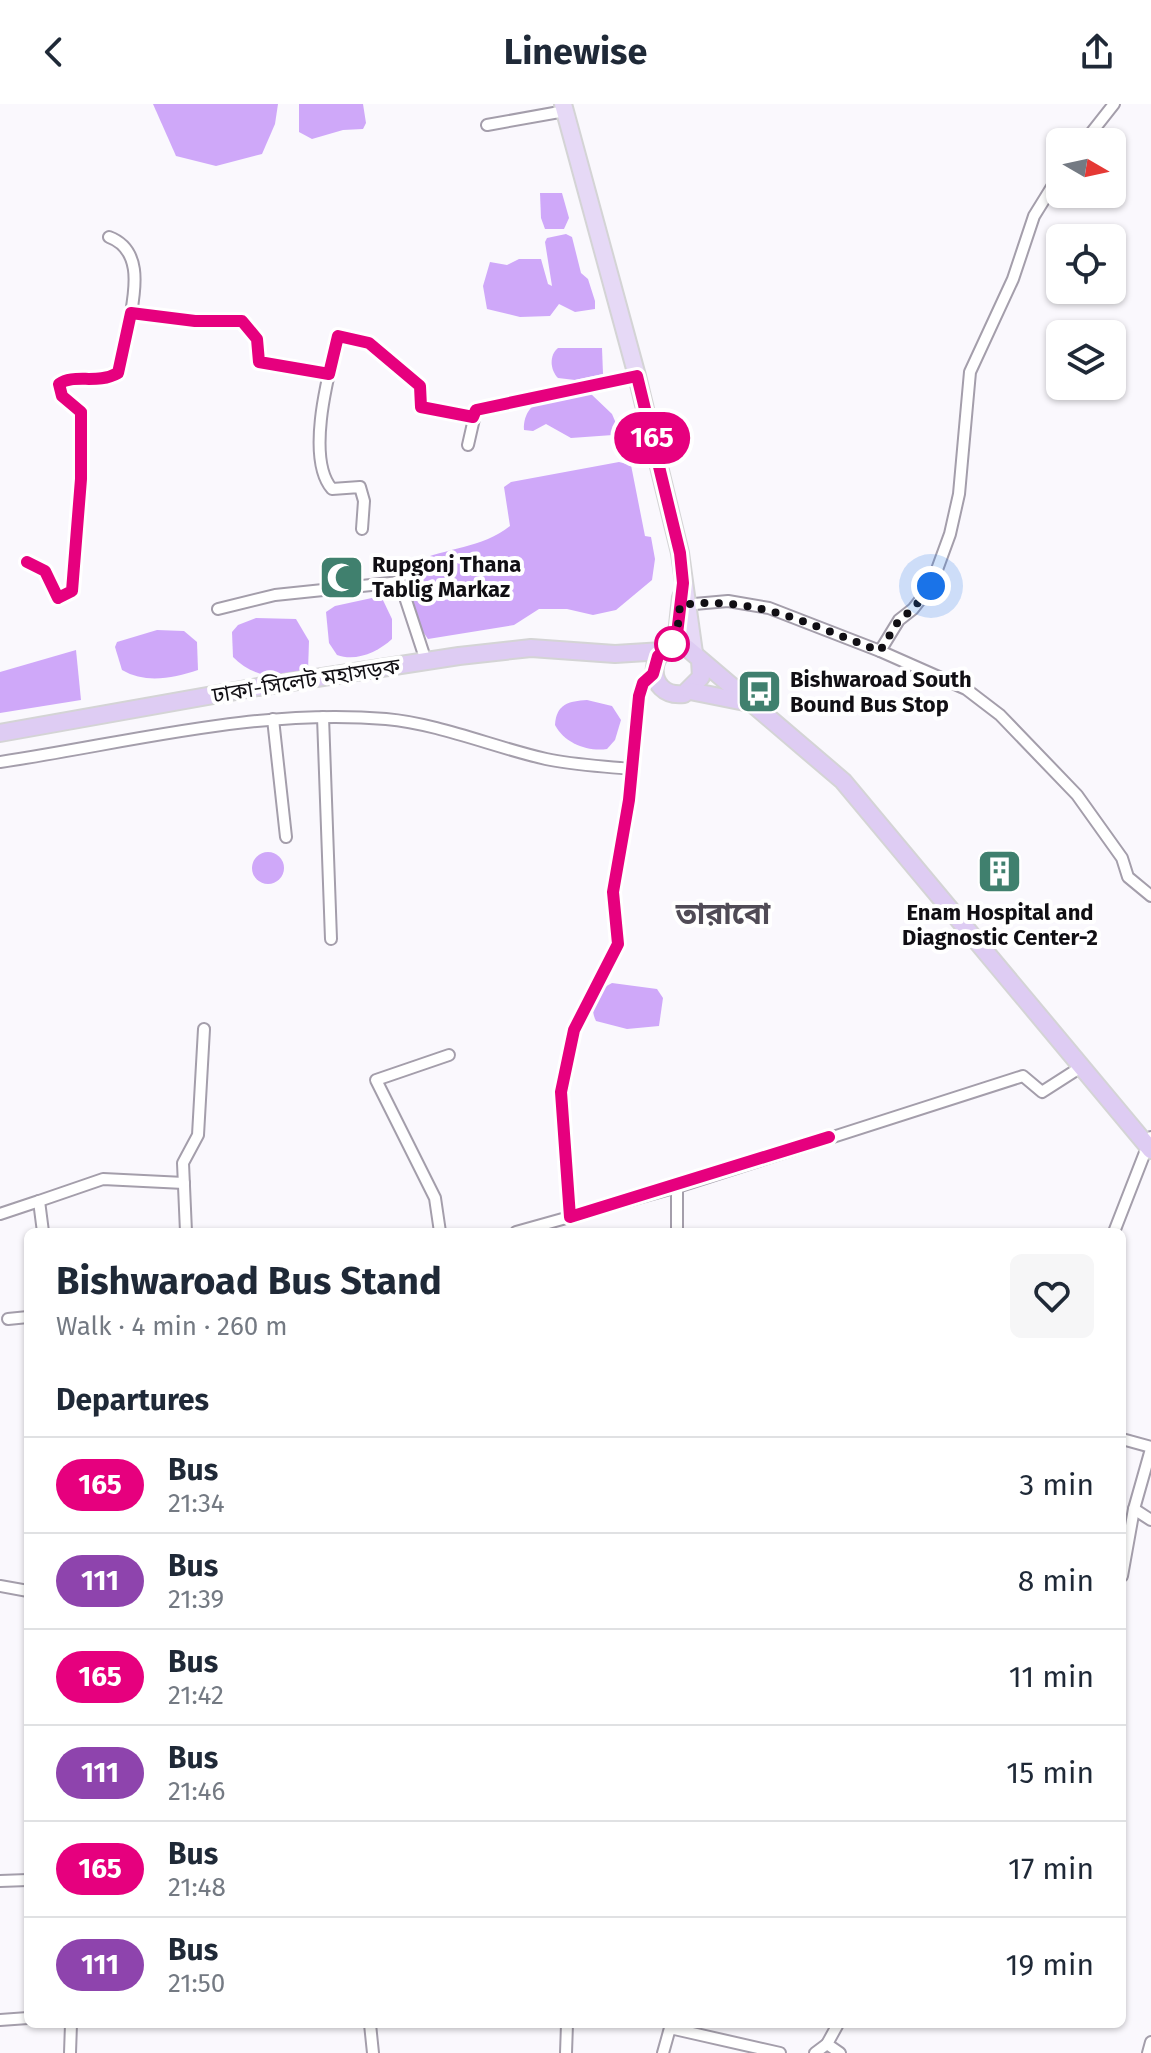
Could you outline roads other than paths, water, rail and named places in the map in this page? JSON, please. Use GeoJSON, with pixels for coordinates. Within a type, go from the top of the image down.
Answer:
{"type":"FeatureCollection","features":[{"type":"Feature","properties":{"kind":"highway","name":"ঢাকা-সিলেট মহাসড়ক"},"geometry":{"type":"LineString","coordinates":[[0,733],[426,661],[531,648],[615,654],[666,649]]}},
{"type":"Feature","properties":{"kind":"highway"},"geometry":{"type":"LineString","coordinates":[[751,703],[690,691],[668,693],[661,689],[653,674],[655,661],[666,649],[687,648],[797,738],[843,781],[1081,1067],[1150,1144]]}},
{"type":"Feature","properties":{"kind":"highway","name":"ঢাকা-সিলেট মহাসড়ক"},"geometry":{"type":"LineString","coordinates":[[615,654],[653,674]]}},
{"type":"Feature","properties":{"kind":"highway"},"geometry":{"type":"LineString","coordinates":[[690,691],[701,677],[697,657]]}},
{"type":"Feature","properties":{"kind":"main road"},"geometry":{"type":"LineString","coordinates":[[564,107],[637,376],[680,553],[684,604],[697,657]]}},
{"type":"Feature","properties":{"kind":"main road"},"geometry":{"type":"LineString","coordinates":[[666,649],[677,634],[684,604]]}},
{"type":"Feature","properties":{"kind":"street"},"geometry":{"type":"LineString","coordinates":[[1095,128],[1114,104]]}},
{"type":"Feature","properties":{"kind":"street"},"geometry":{"type":"LineString","coordinates":[[487,125],[564,107]]}},
{"type":"Feature","properties":{"kind":"street"},"geometry":{"type":"LineString","coordinates":[[880,651],[899,620],[913,609],[931,586],[950,534],[959,494],[970,372],[1013,279],[1034,216],[1046,197]]}},
{"type":"Feature","properties":{"kind":"street"},"geometry":{"type":"LineString","coordinates":[[27,562],[45,571],[58,598],[72,591],[81,479],[81,412],[62,396],[59,384],[67,378],[104,381],[118,373],[131,313],[134,260],[120,241],[109,237]]}},
{"type":"Feature","properties":{"kind":"street"},"geometry":{"type":"LineString","coordinates":[[131,313],[195,321],[242,321],[257,339],[259,362],[329,374]]}},
{"type":"Feature","properties":{"kind":"street"},"geometry":{"type":"LineString","coordinates":[[362,529],[364,501],[360,487],[332,489],[324,480],[320,427],[338,336],[369,343],[420,386],[421,407],[473,417]]}},
{"type":"Feature","properties":{"kind":"street"},"geometry":{"type":"LineString","coordinates":[[468,445],[476,410],[637,376]]}},
{"type":"Feature","properties":{"kind":"street"},"geometry":{"type":"LineString","coordinates":[[218,609],[275,595],[400,582],[426,661]]}},
{"type":"Feature","properties":{"kind":"street"},"geometry":{"type":"LineString","coordinates":[[684,604],[728,601],[769,608],[880,651],[966,689],[994,709],[1077,795],[1122,858],[1128,877],[1151,896]]}},
{"type":"Feature","properties":{"kind":"street"},"geometry":{"type":"LineString","coordinates":[[570,1217],[561,1092],[574,1030],[618,944],[613,892],[639,696],[643,683],[653,674]]}},
{"type":"Feature","properties":{"kind":"street"},"geometry":{"type":"LineString","coordinates":[[0,762],[198,728],[323,717],[389,719],[549,760],[630,769]]}},
{"type":"Feature","properties":{"kind":"street"},"geometry":{"type":"LineString","coordinates":[[323,717],[331,939]]}},
{"type":"Feature","properties":{"kind":"street"},"geometry":{"type":"LineString","coordinates":[[273,719],[286,837]]}},
{"type":"Feature","properties":{"kind":"street"},"geometry":{"type":"LineString","coordinates":[[186,1228],[183,1163],[198,1135],[204,1029]]}},
{"type":"Feature","properties":{"kind":"street"},"geometry":{"type":"LineString","coordinates":[[439,1228],[435,1198],[376,1080],[449,1055]]}},
{"type":"Feature","properties":{"kind":"street"},"geometry":{"type":"LineString","coordinates":[[530,1228],[677,1187],[1023,1076],[1042,1092],[1081,1067]]}},
{"type":"Feature","properties":{"kind":"street"},"geometry":{"type":"LineString","coordinates":[[1116,1228],[1150,1144]]}},
{"type":"Feature","properties":{"kind":"street"},"geometry":{"type":"LineString","coordinates":[[0,1214],[103,1179],[184,1183]]}},
{"type":"Feature","properties":{"kind":"street"},"geometry":{"type":"LineString","coordinates":[[677,1187],[677,1228]]}},
{"type":"Feature","properties":{"kind":"street"},"geometry":{"type":"LineString","coordinates":[[39,1201],[42,1228]]}},
{"type":"Feature","properties":{"kind":"street"},"geometry":{"type":"LineString","coordinates":[[8,1319],[24,1317]]}},
{"type":"Feature","properties":{"kind":"street"},"geometry":{"type":"LineString","coordinates":[[1126,1440],[1151,1448],[1134,1509],[1126,1554]]}},
{"type":"Feature","properties":{"kind":"street"},"geometry":{"type":"LineString","coordinates":[[1134,1509],[1151,1520]]}},
{"type":"Feature","properties":{"kind":"street"},"geometry":{"type":"LineString","coordinates":[[0,1586],[24,1590]]}},
{"type":"Feature","properties":{"kind":"street"},"geometry":{"type":"LineString","coordinates":[[0,1881],[24,1880]]}},
{"type":"Feature","properties":{"kind":"street"},"geometry":{"type":"LineString","coordinates":[[0,2020],[24,2018]]}},
{"type":"Feature","properties":{"kind":"street"},"geometry":{"type":"LineString","coordinates":[[70,2053],[71,2028]]}},
{"type":"Feature","properties":{"kind":"street"},"geometry":{"type":"LineString","coordinates":[[370,2028],[373,2053]]}},
{"type":"Feature","properties":{"kind":"street"},"geometry":{"type":"LineString","coordinates":[[566,2053],[567,2028]]}},
{"type":"Feature","properties":{"kind":"street"},"geometry":{"type":"LineString","coordinates":[[663,2053],[670,2028],[780,2053]]}},
{"type":"Feature","properties":{"kind":"street"},"geometry":{"type":"LineString","coordinates":[[815,2053],[827,2044],[836,2028]]}},
{"type":"Feature","properties":{"kind":"street"},"geometry":{"type":"LineString","coordinates":[[1148,2053],[1151,2042]]}},
{"type":"Feature","properties":{"kind":"street"},"geometry":{"type":"LineString","coordinates":[[827,2044],[840,2053]]}},
{"type":"Feature","properties":{"kind":"place","name":"Rupgonj Thana Tablig Markaz"},"geometry":{"type":"Point","coordinates":[341,577]}},
{"type":"Feature","properties":{"kind":"place","name":"Bishwaroad South Bound Bus Stop"},"geometry":{"type":"Point","coordinates":[759,692]}},
{"type":"Feature","properties":{"kind":"place","name":"Enam Hospital and Diagnostic Center-2"},"geometry":{"type":"Point","coordinates":[1000,871]}},
{"type":"Feature","properties":{"kind":"district","name":"তারাবো"},"geometry":{"type":"Point","coordinates":[723,914]}}]}
